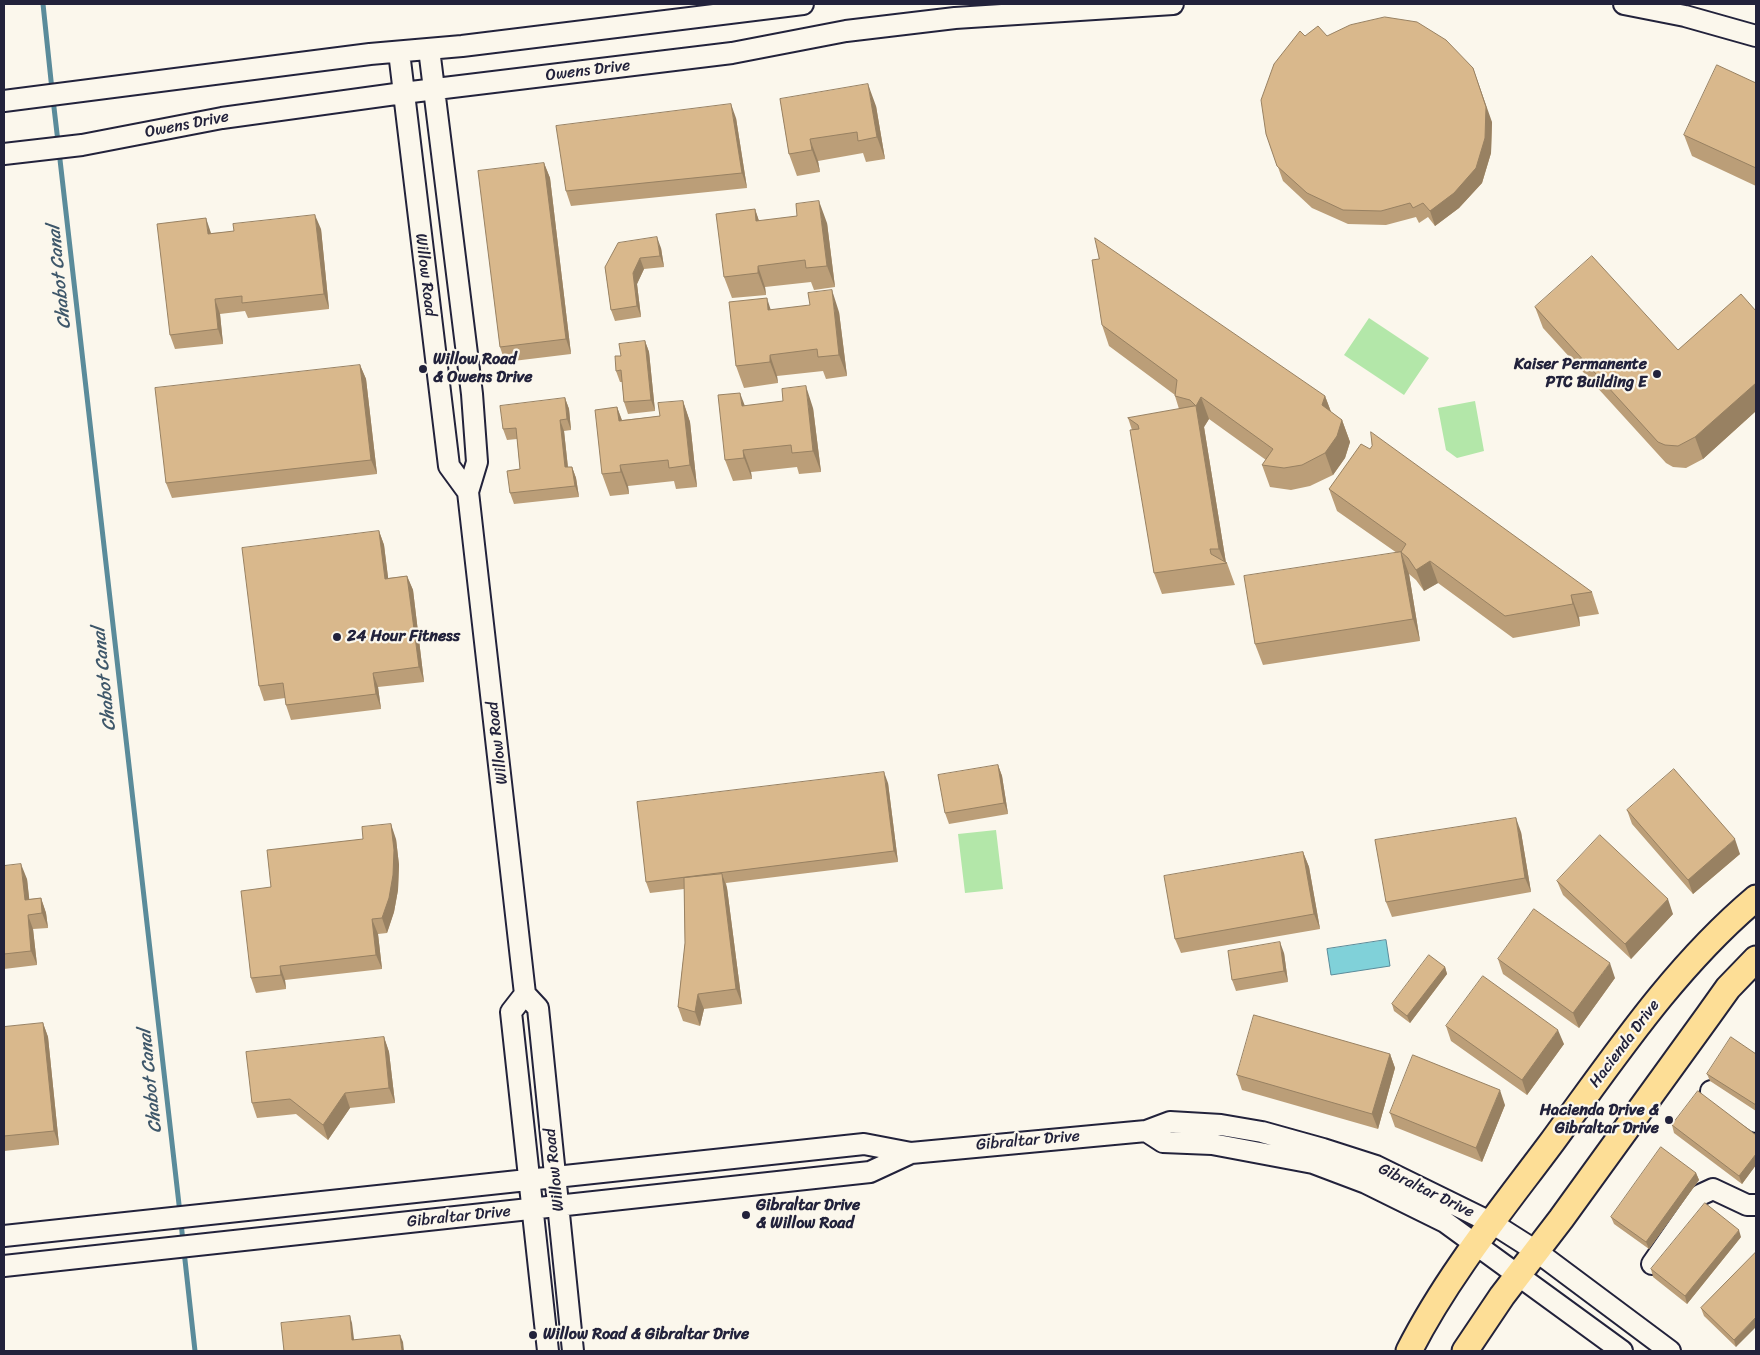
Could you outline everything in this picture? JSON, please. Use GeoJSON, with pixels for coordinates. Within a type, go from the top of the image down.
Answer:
{"type":"FeatureCollection","features":[{"type":"Feature","properties":{"kind":"main road","name":"Hacienda Drive"},"geometry":{"type":"LineString","coordinates":[[1409,1351],[1476,1245],[1644,1017],[1687,965],[1733,917],[1756,898]]}},
{"type":"Feature","properties":{"kind":"main road"},"geometry":{"type":"LineString","coordinates":[[1465,1351],[1518,1274],[1728,988],[1756,941]]}},
{"type":"Feature","properties":{"kind":"main road"},"geometry":{"type":"LineString","coordinates":[[1728,988],[1756,959]]}},
{"type":"Feature","properties":{"kind":"street"},"geometry":{"type":"LineString","coordinates":[[4,101],[803,4]]}},
{"type":"Feature","properties":{"kind":"street","name":"Owens Drive"},"geometry":{"type":"LineString","coordinates":[[4,154],[82,145],[222,118],[403,92],[679,61],[846,31],[955,18],[1173,4]]}},
{"type":"Feature","properties":{"kind":"street"},"geometry":{"type":"LineString","coordinates":[[1624,4],[1685,16],[1756,36]]}},
{"type":"Feature","properties":{"kind":"street","name":"Willow Road"},"geometry":{"type":"LineString","coordinates":[[429,49],[472,394],[477,462],[468,492],[524,994],[538,1008],[573,1351]]}},
{"type":"Feature","properties":{"kind":"street","name":"Willow Road"},"geometry":{"type":"LineString","coordinates":[[399,52],[449,466],[468,492]]}},
{"type":"Feature","properties":{"kind":"street","name":"Willow Road"},"geometry":{"type":"LineString","coordinates":[[524,994],[510,1012],[548,1351]]}},
{"type":"Feature","properties":{"kind":"street"},"geometry":{"type":"LineString","coordinates":[[1711,1091],[1756,1122]]}},
{"type":"Feature","properties":{"kind":"street","name":"Gibraltar Drive"},"geometry":{"type":"LineString","coordinates":[[4,1236],[864,1144],[910,1153],[1146,1131],[1170,1122],[1221,1125],[1262,1132],[1315,1146],[1376,1166],[1492,1223],[1536,1250],[1670,1351]]}},
{"type":"Feature","properties":{"kind":"street","name":"Gibraltar Drive"},"geometry":{"type":"LineString","coordinates":[[1146,1131],[1163,1142],[1212,1144],[1313,1163],[1366,1183],[1445,1222],[1622,1351]]}},
{"type":"Feature","properties":{"kind":"street","name":"Gibraltar Drive"},"geometry":{"type":"LineString","coordinates":[[4,1266],[870,1172],[910,1153]]}},
{"type":"Feature","properties":{"kind":"street"},"geometry":{"type":"LineString","coordinates":[[1652,1264],[1700,1195],[1713,1189],[1747,1205],[1756,1205]]}},
{"type":"Feature","properties":{"kind":"green space"},"geometry":{"type":"Polygon","coordinates":[[[1369,318],[1429,358],[1404,395],[1344,355],[1369,318]]]}},
{"type":"Feature","properties":{"kind":"green space"},"geometry":{"type":"Polygon","coordinates":[[[1475,401],[1484,451],[1457,458],[1446,450],[1438,408],[1475,401]]]}},
{"type":"Feature","properties":{"kind":"green space"},"geometry":{"type":"Polygon","coordinates":[[[996,830],[1003,889],[965,893],[958,834],[996,830]]]}},
{"type":"Feature","properties":{"kind":"water"},"geometry":{"type":"Polygon","coordinates":[[[1386,940],[1390,966],[1331,975],[1327,949],[1386,940]]]}},
{"type":"Feature","properties":{"kind":"building"},"geometry":{"type":"Polygon","coordinates":[[[1385,17],[1417,22],[1446,40],[1473,68],[1486,107],[1485,138],[1476,168],[1454,193],[1430,211],[1423,203],[1413,208],[1410,203],[1381,211],[1343,210],[1307,193],[1277,166],[1266,134],[1261,100],[1274,64],[1300,31],[1305,36],[1318,26],[1327,36],[1350,25],[1385,17]]]}},
{"type":"Feature","properties":{"kind":"building"},"geometry":{"type":"Polygon","coordinates":[[[1717,65],[1756,83],[1756,168],[1684,135],[1717,65]]]}},
{"type":"Feature","properties":{"kind":"building"},"geometry":{"type":"Polygon","coordinates":[[[868,84],[877,137],[858,141],[857,132],[810,139],[812,150],[789,154],[780,99],[868,84]]]}},
{"type":"Feature","properties":{"kind":"building"},"geometry":{"type":"Polygon","coordinates":[[[731,104],[742,173],[566,191],[556,126],[731,104]]]}},
{"type":"Feature","properties":{"kind":"building"},"geometry":{"type":"Polygon","coordinates":[[[544,163],[566,339],[500,347],[478,171],[544,163]]]}},
{"type":"Feature","properties":{"kind":"building"},"geometry":{"type":"Polygon","coordinates":[[[819,201],[827,266],[806,268],[805,260],[758,266],[758,273],[724,277],[716,214],[755,209],[756,221],[797,216],[796,204],[819,201]]]}},
{"type":"Feature","properties":{"kind":"building"},"geometry":{"type":"Polygon","coordinates":[[[315,215],[324,294],[242,303],[242,296],[215,299],[218,329],[170,335],[157,224],[206,218],[208,234],[234,231],[233,224],[315,215]]]}},
{"type":"Feature","properties":{"kind":"building"},"geometry":{"type":"Polygon","coordinates":[[[657,237],[660,256],[640,258],[633,273],[637,306],[611,310],[605,267],[618,243],[657,237]]]}},
{"type":"Feature","properties":{"kind":"building"},"geometry":{"type":"Polygon","coordinates":[[[1095,238],[1325,396],[1322,405],[1342,420],[1337,436],[1325,453],[1302,465],[1284,468],[1262,465],[1273,449],[1201,397],[1196,406],[1190,400],[1175,396],[1177,380],[1102,325],[1092,260],[1099,259],[1095,238]]]}},
{"type":"Feature","properties":{"kind":"building"},"geometry":{"type":"Polygon","coordinates":[[[1592,256],[1678,350],[1741,294],[1756,311],[1756,383],[1695,437],[1678,446],[1665,445],[1658,442],[1535,307],[1592,256]]]}},
{"type":"Feature","properties":{"kind":"building"},"geometry":{"type":"Polygon","coordinates":[[[832,290],[839,355],[818,357],[817,349],[770,355],[770,362],[736,366],[729,302],[767,298],[768,310],[810,305],[808,293],[832,290]]]}},
{"type":"Feature","properties":{"kind":"building"},"geometry":{"type":"Polygon","coordinates":[[[645,341],[651,400],[624,402],[621,370],[616,371],[615,356],[621,356],[619,344],[645,341]]]}},
{"type":"Feature","properties":{"kind":"building"},"geometry":{"type":"Polygon","coordinates":[[[360,365],[371,460],[166,483],[155,388],[360,365]]]}},
{"type":"Feature","properties":{"kind":"building"},"geometry":{"type":"Polygon","coordinates":[[[806,386],[813,451],[792,453],[791,445],[743,450],[744,458],[725,460],[718,395],[740,393],[742,406],[783,401],[782,389],[806,386]]]}},
{"type":"Feature","properties":{"kind":"building"},"geometry":{"type":"Polygon","coordinates":[[[565,398],[567,419],[560,420],[565,467],[572,467],[575,486],[510,493],[507,471],[520,469],[516,428],[503,429],[500,406],[565,398]]]}},
{"type":"Feature","properties":{"kind":"building"},"geometry":{"type":"Polygon","coordinates":[[[683,401],[690,465],[669,468],[668,460],[620,465],[621,472],[602,474],[595,410],[617,407],[619,421],[660,416],[658,403],[683,401]]]}},
{"type":"Feature","properties":{"kind":"building"},"geometry":{"type":"Polygon","coordinates":[[[1196,406],[1219,549],[1210,549],[1211,554],[1227,563],[1154,573],[1130,430],[1139,429],[1138,425],[1128,418],[1196,406]]]}},
{"type":"Feature","properties":{"kind":"building"},"geometry":{"type":"Polygon","coordinates":[[[1371,432],[1592,592],[1571,595],[1573,604],[1505,616],[1430,561],[1416,570],[1408,558],[1401,552],[1406,544],[1329,489],[1361,444],[1370,449],[1372,446],[1371,432]]]}},
{"type":"Feature","properties":{"kind":"building","name":"24 Hour Fitness"},"geometry":{"type":"Polygon","coordinates":[[[379,531],[385,579],[407,576],[419,667],[373,673],[376,694],[286,705],[283,683],[259,686],[242,548],[379,531]]]}},
{"type":"Feature","properties":{"kind":"building"},"geometry":{"type":"Polygon","coordinates":[[[1401,552],[1413,619],[1255,644],[1244,576],[1401,552]]]}},
{"type":"Feature","properties":{"kind":"building"},"geometry":{"type":"Polygon","coordinates":[[[998,765],[1004,803],[945,813],[938,775],[998,765]]]}},
{"type":"Feature","properties":{"kind":"building"},"geometry":{"type":"Polygon","coordinates":[[[1674,769],[1735,839],[1688,880],[1627,810],[1674,769]]]}},
{"type":"Feature","properties":{"kind":"building"},"geometry":{"type":"Polygon","coordinates":[[[884,772],[894,851],[646,882],[637,802],[884,772]]]}},
{"type":"Feature","properties":{"kind":"building"},"geometry":{"type":"Polygon","coordinates":[[[1516,818],[1525,878],[1386,902],[1375,840],[1516,818]]]}},
{"type":"Feature","properties":{"kind":"building"},"geometry":{"type":"Polygon","coordinates":[[[391,824],[394,850],[393,875],[389,898],[382,918],[372,919],[376,955],[280,966],[281,975],[251,978],[241,891],[271,887],[267,850],[363,839],[362,827],[391,824]]]}},
{"type":"Feature","properties":{"kind":"building"},"geometry":{"type":"Polygon","coordinates":[[[1600,835],[1668,899],[1625,944],[1557,881],[1600,835]]]}},
{"type":"Feature","properties":{"kind":"building"},"geometry":{"type":"Polygon","coordinates":[[[1303,852],[1314,914],[1175,939],[1164,876],[1303,852]]]}},
{"type":"Feature","properties":{"kind":"building"},"geometry":{"type":"Polygon","coordinates":[[[21,864],[25,900],[41,898],[42,913],[28,915],[31,951],[4,954],[4,866],[21,864]]]}},
{"type":"Feature","properties":{"kind":"building"},"geometry":{"type":"Polygon","coordinates":[[[722,874],[736,989],[698,994],[695,1012],[678,1007],[685,943],[684,878],[722,874]]]}},
{"type":"Feature","properties":{"kind":"building"},"geometry":{"type":"Polygon","coordinates":[[[1534,909],[1610,963],[1573,1013],[1498,959],[1534,909]]]}},
{"type":"Feature","properties":{"kind":"building"},"geometry":{"type":"Polygon","coordinates":[[[1280,942],[1284,971],[1232,980],[1228,951],[1280,942]]]}},
{"type":"Feature","properties":{"kind":"building"},"geometry":{"type":"Polygon","coordinates":[[[1429,955],[1445,967],[1407,1016],[1392,1004],[1429,955]]]}},
{"type":"Feature","properties":{"kind":"building"},"geometry":{"type":"Polygon","coordinates":[[[1483,976],[1558,1030],[1522,1080],[1446,1026],[1483,976]]]}},
{"type":"Feature","properties":{"kind":"building"},"geometry":{"type":"Polygon","coordinates":[[[1254,1015],[1390,1054],[1372,1114],[1237,1075],[1254,1015]]]}},
{"type":"Feature","properties":{"kind":"building"},"geometry":{"type":"Polygon","coordinates":[[[43,1023],[54,1131],[4,1136],[4,1027],[43,1023]]]}},
{"type":"Feature","properties":{"kind":"building"},"geometry":{"type":"Polygon","coordinates":[[[384,1037],[389,1088],[345,1093],[323,1125],[290,1099],[252,1103],[246,1052],[384,1037]]]}},
{"type":"Feature","properties":{"kind":"building"},"geometry":{"type":"Polygon","coordinates":[[[1731,1037],[1756,1054],[1756,1105],[1707,1074],[1731,1037]]]}},
{"type":"Feature","properties":{"kind":"building"},"geometry":{"type":"Polygon","coordinates":[[[1413,1055],[1500,1090],[1476,1148],[1390,1113],[1413,1055]]]}},
{"type":"Feature","properties":{"kind":"building"},"geometry":{"type":"Polygon","coordinates":[[[1698,1091],[1756,1135],[1756,1154],[1739,1176],[1672,1125],[1698,1091]]]}},
{"type":"Feature","properties":{"kind":"building"},"geometry":{"type":"Polygon","coordinates":[[[1661,1147],[1696,1173],[1646,1242],[1611,1217],[1661,1147]]]}},
{"type":"Feature","properties":{"kind":"building"},"geometry":{"type":"Polygon","coordinates":[[[1705,1203],[1739,1230],[1685,1296],[1651,1269],[1705,1203]]]}},
{"type":"Feature","properties":{"kind":"building"},"geometry":{"type":"Polygon","coordinates":[[[1756,1252],[1756,1317],[1734,1340],[1701,1308],[1756,1252]]]}},
{"type":"Feature","properties":{"kind":"building"},"geometry":{"type":"Polygon","coordinates":[[[350,1316],[352,1340],[400,1335],[402,1351],[284,1351],[281,1323],[350,1316]]]}},
{"type":"Feature","properties":{"kind":"waterway","name":"Chabot Canal"},"geometry":{"type":"LineString","coordinates":[[43,4],[52,90]]}},
{"type":"Feature","properties":{"kind":"waterway","name":"Chabot Canal"},"geometry":{"type":"LineString","coordinates":[[53,99],[58,142]]}},
{"type":"Feature","properties":{"kind":"waterway","name":"Chabot Canal"},"geometry":{"type":"LineString","coordinates":[[59,151],[180,1213]]}},
{"type":"Feature","properties":{"kind":"waterway","name":"Chabot Canal"},"geometry":{"type":"LineString","coordinates":[[181,1221],[183,1243]]}},
{"type":"Feature","properties":{"kind":"waterway","name":"Chabot Canal"},"geometry":{"type":"LineString","coordinates":[[184,1251],[195,1351]]}},
{"type":"Feature","properties":{"kind":"place","name":"Willow Road & Owens Drive"},"geometry":{"type":"Point","coordinates":[423,369]}},
{"type":"Feature","properties":{"kind":"place","name":"Kaiser Permanente PTC Building E"},"geometry":{"type":"Point","coordinates":[1657,374]}},
{"type":"Feature","properties":{"kind":"place","name":"24 Hour Fitness"},"geometry":{"type":"Point","coordinates":[337,637]}},
{"type":"Feature","properties":{"kind":"place","name":"Hacienda Drive & Gibraltar Drive"},"geometry":{"type":"Point","coordinates":[1669,1120]}},
{"type":"Feature","properties":{"kind":"place","name":"Gibraltar Drive & Willow Road"},"geometry":{"type":"Point","coordinates":[746,1215]}},
{"type":"Feature","properties":{"kind":"place","name":"Willow Road & Gibraltar Drive"},"geometry":{"type":"Point","coordinates":[533,1335]}}]}
